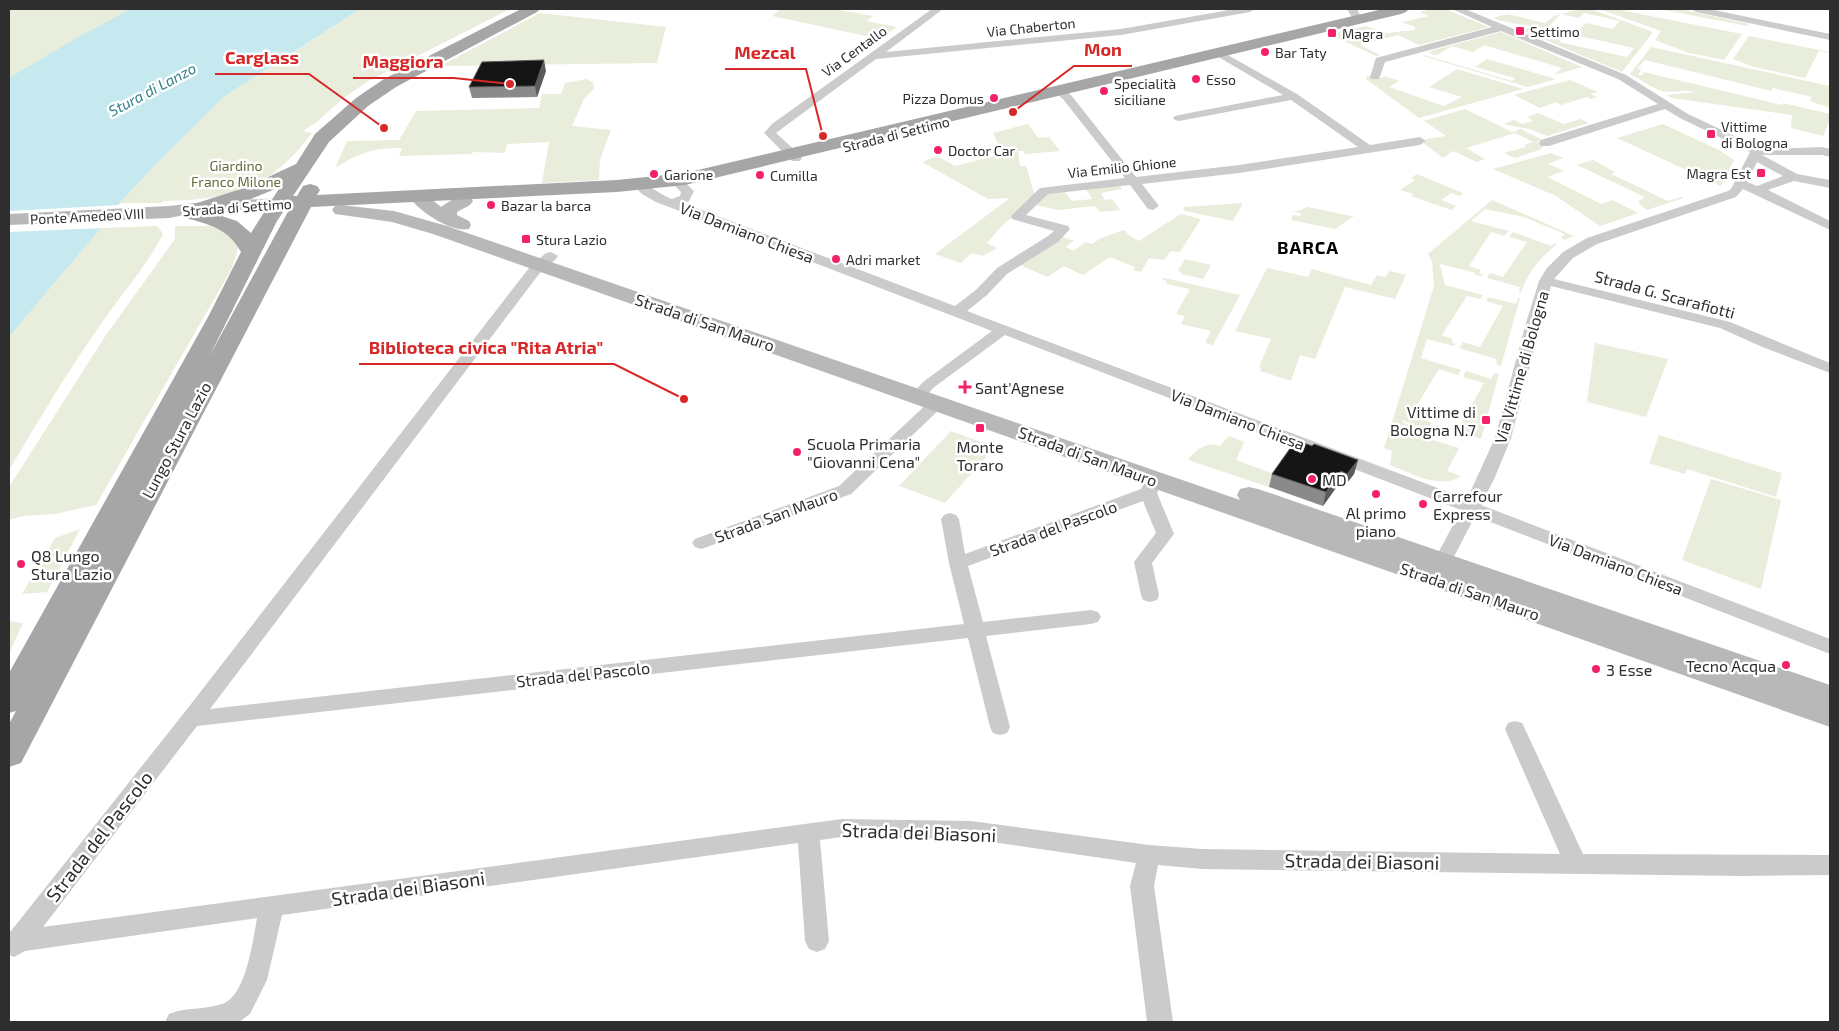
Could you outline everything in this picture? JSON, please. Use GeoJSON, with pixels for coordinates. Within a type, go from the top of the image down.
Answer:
{"type":"FeatureCollection","features":[{"type":"Feature","properties":{"kind":"main road","name":"Lungo Stura Lazio"},"geometry":{"type":"LineString","coordinates":[[9,754],[286,232],[288,208],[305,164],[322,138],[362,102],[397,79],[532,9]]}},
{"type":"Feature","properties":{"kind":"main road","name":"Strada di Settimo"},"geometry":{"type":"LineString","coordinates":[[422,201],[464,201],[642,188],[680,183],[1266,44],[1272,40],[1354,14],[1401,9]]}},
{"type":"Feature","properties":{"kind":"main road","name":"Lungo Stura Lazio"},"geometry":{"type":"LineString","coordinates":[[9,701],[211,332],[252,252],[288,208],[328,148],[335,136],[338,124]]}},
{"type":"Feature","properties":{"kind":"main road"},"geometry":{"type":"LineString","coordinates":[[199,212],[257,192],[272,185],[305,164]]}},
{"type":"Feature","properties":{"kind":"main road","name":"Strada di Settimo"},"geometry":{"type":"LineString","coordinates":[[422,201],[642,188]]}},
{"type":"Feature","properties":{"kind":"main road"},"geometry":{"type":"LineString","coordinates":[[288,208],[422,201]]}},
{"type":"Feature","properties":{"kind":"main road"},"geometry":{"type":"LineString","coordinates":[[288,208],[342,210],[422,201]]}},
{"type":"Feature","properties":{"kind":"main road","name":"Strada di San Mauro"},"geometry":{"type":"LineString","coordinates":[[422,201],[448,219],[545,260]]}},
{"type":"Feature","properties":{"kind":"main road"},"geometry":{"type":"LineString","coordinates":[[448,219],[448,210],[464,201]]}},
{"type":"Feature","properties":{"kind":"main road","name":"Strada di Settimo"},"geometry":{"type":"LineString","coordinates":[[168,212],[288,208]]}},
{"type":"Feature","properties":{"kind":"main road","name":"Strada di San Mauro"},"geometry":{"type":"LineString","coordinates":[[342,210],[394,217],[545,260],[928,395],[1438,570],[1830,696]]}},
{"type":"Feature","properties":{"kind":"main road","name":"Ponte Amedeo VIII"},"geometry":{"type":"LineString","coordinates":[[9,220],[168,212]]}},
{"type":"Feature","properties":{"kind":"main road"},"geometry":{"type":"LineString","coordinates":[[199,212],[240,232],[252,252]]}},
{"type":"Feature","properties":{"kind":"main road","name":"Strada di San Mauro"},"geometry":{"type":"LineString","coordinates":[[928,395],[1151,487],[1438,570],[1830,716]]}},
{"type":"Feature","properties":{"kind":"street","name":"Via Centallo"},"geometry":{"type":"LineString","coordinates":[[794,156],[770,133],[776,126],[938,9]]}},
{"type":"Feature","properties":{"kind":"street","name":"Via Chaberton"},"geometry":{"type":"LineString","coordinates":[[874,56],[1120,32],[1250,9]]}},
{"type":"Feature","properties":{"kind":"street"},"geometry":{"type":"LineString","coordinates":[[1457,9],[1631,81],[1667,106],[1756,153],[1793,178],[1830,184]]}},
{"type":"Feature","properties":{"kind":"street"},"geometry":{"type":"LineString","coordinates":[[1696,9],[1830,37]]}},
{"type":"Feature","properties":{"kind":"street"},"geometry":{"type":"LineString","coordinates":[[1374,77],[1380,60],[1503,28]]}},
{"type":"Feature","properties":{"kind":"street"},"geometry":{"type":"LineString","coordinates":[[1218,54],[1293,96],[1368,149]]}},
{"type":"Feature","properties":{"kind":"street"},"geometry":{"type":"LineString","coordinates":[[1060,92],[1153,206]]}},
{"type":"Feature","properties":{"kind":"street"},"geometry":{"type":"LineString","coordinates":[[1179,118],[1293,96]]}},
{"type":"Feature","properties":{"kind":"street"},"geometry":{"type":"LineString","coordinates":[[1545,143],[1667,106]]}},
{"type":"Feature","properties":{"kind":"street","name":"Via Emilio Ghione"},"geometry":{"type":"LineString","coordinates":[[957,311],[982,292],[1002,271],[1053,239],[1063,229],[1018,216],[1044,191],[1239,169],[1420,141]]}},
{"type":"Feature","properties":{"kind":"street"},"geometry":{"type":"LineString","coordinates":[[1756,153],[1830,153]]}},
{"type":"Feature","properties":{"kind":"street","name":"Via Vittime di Bologna"},"geometry":{"type":"LineString","coordinates":[[1438,570],[1487,477],[1503,438],[1533,323],[1546,281],[1552,271],[1578,248],[1600,238],[1732,194],[1756,153]]}},
{"type":"Feature","properties":{"kind":"street"},"geometry":{"type":"LineString","coordinates":[[1757,190],[1793,178]]}},
{"type":"Feature","properties":{"kind":"street","name":"Via Damiano Chiesa"},"geometry":{"type":"LineString","coordinates":[[672,203],[685,198],[688,191],[680,183]]}},
{"type":"Feature","properties":{"kind":"street"},"geometry":{"type":"LineString","coordinates":[[1739,184],[1757,190],[1830,226]]}},
{"type":"Feature","properties":{"kind":"street","name":"Via Damiano Chiesa"},"geometry":{"type":"LineString","coordinates":[[642,188],[672,203],[1470,507],[1830,647]]}},
{"type":"Feature","properties":{"kind":"street","name":"Strada del Pascolo"},"geometry":{"type":"LineString","coordinates":[[12,946],[191,719],[545,260]]}},
{"type":"Feature","properties":{"kind":"street","name":"Strada G. Scarafiotti"},"geometry":{"type":"LineString","coordinates":[[1546,281],[1690,312],[1830,368]]}},
{"type":"Feature","properties":{"kind":"street","name":"Strada San Mauro"},"geometry":{"type":"LineString","coordinates":[[701,543],[845,490],[928,395],[1004,329]]}},
{"type":"Feature","properties":{"kind":"street"},"geometry":{"type":"LineString","coordinates":[[1150,595],[1143,562],[1165,534],[1151,487]]}},
{"type":"Feature","properties":{"kind":"street","name":"Strada del Pascolo"},"geometry":{"type":"LineString","coordinates":[[958,563],[1151,487]]}},
{"type":"Feature","properties":{"kind":"street"},"geometry":{"type":"LineString","coordinates":[[950,519],[958,563],[1000,727]]}},
{"type":"Feature","properties":{"kind":"street","name":"Strada del Pascolo"},"geometry":{"type":"LineString","coordinates":[[191,719],[1091,617]]}},
{"type":"Feature","properties":{"kind":"street"},"geometry":{"type":"LineString","coordinates":[[1515,729],[1576,864]]}},
{"type":"Feature","properties":{"kind":"street","name":"Strada dei Biasoni"},"geometry":{"type":"LineString","coordinates":[[12,946],[272,906],[842,828],[971,830],[1149,855],[1202,859],[1741,866],[1830,865]]}},
{"type":"Feature","properties":{"kind":"street"},"geometry":{"type":"LineString","coordinates":[[808,833],[818,941]]}},
{"type":"Feature","properties":{"kind":"street"},"geometry":{"type":"LineString","coordinates":[[1149,855],[1142,886],[1160,1022]]}},
{"type":"Feature","properties":{"kind":"street"},"geometry":{"type":"LineString","coordinates":[[178,1022],[231,1014],[244,1003],[253,987],[272,906]]}},
{"type":"Feature","properties":{"kind":"green space"},"geometry":{"type":"Polygon","coordinates":[[[9,9],[204,9],[9,78],[9,9]]]}},
{"type":"Feature","properties":{"kind":"green space","name":"Giardino Franco Milone"},"geometry":{"type":"Polygon","coordinates":[[[360,9],[510,9],[368,81],[303,131],[312,133],[280,168],[247,188],[210,198],[163,201],[161,203],[120,203],[155,165],[225,96],[360,9]]]}},
{"type":"Feature","properties":{"kind":"green space"},"geometry":{"type":"Polygon","coordinates":[[[781,9],[834,9],[873,16],[866,21],[897,27],[880,39],[772,16],[781,9]]]}},
{"type":"Feature","properties":{"kind":"green space"},"geometry":{"type":"Polygon","coordinates":[[[1432,9],[1445,9],[1489,27],[1419,45],[1398,35],[1360,45],[1380,55],[1376,56],[1329,34],[1366,26],[1386,33],[1415,30],[1415,27],[1402,22],[1429,16],[1420,12],[1432,9]]]}},
{"type":"Feature","properties":{"kind":"green space"},"geometry":{"type":"Polygon","coordinates":[[[1580,9],[1591,9],[1653,32],[1622,72],[1514,27],[1544,31],[1563,37],[1559,42],[1627,57],[1634,48],[1574,35],[1586,23],[1613,29],[1620,21],[1584,13],[1579,18],[1561,14],[1580,9]]]}},
{"type":"Feature","properties":{"kind":"green space"},"geometry":{"type":"Polygon","coordinates":[[[1599,9],[1626,9],[1625,11],[1742,34],[1724,60],[1689,53],[1655,40],[1661,31],[1599,9]]]}},
{"type":"Feature","properties":{"kind":"green space"},"geometry":{"type":"Polygon","coordinates":[[[1659,9],[1680,9],[1749,24],[1747,26],[1659,9]]]}},
{"type":"Feature","properties":{"kind":"green space"},"geometry":{"type":"Polygon","coordinates":[[[540,13],[666,27],[657,63],[440,66],[540,13]]]}},
{"type":"Feature","properties":{"kind":"green space"},"geometry":{"type":"Polygon","coordinates":[[[1507,14],[1545,23],[1554,16],[1561,14],[1546,29],[1493,18],[1507,14]]]}},
{"type":"Feature","properties":{"kind":"green space"},"geometry":{"type":"Polygon","coordinates":[[[1501,32],[1582,67],[1554,75],[1562,68],[1484,45],[1473,52],[1452,46],[1437,55],[1428,53],[1434,50],[1501,32]]]}},
{"type":"Feature","properties":{"kind":"green space"},"geometry":{"type":"Polygon","coordinates":[[[1749,36],[1830,51],[1830,53],[1819,51],[1805,78],[1754,67],[1733,59],[1749,36]]]}},
{"type":"Feature","properties":{"kind":"green space"},"geometry":{"type":"Polygon","coordinates":[[[1651,47],[1830,86],[1830,108],[1810,101],[1812,97],[1773,88],[1771,91],[1645,60],[1637,68],[1641,70],[1638,75],[1642,75],[1644,72],[1782,105],[1783,103],[1830,114],[1830,120],[1823,136],[1791,128],[1792,115],[1672,98],[1666,95],[1696,92],[1668,92],[1659,90],[1630,74],[1651,47]]]}},
{"type":"Feature","properties":{"kind":"green space"},"geometry":{"type":"Polygon","coordinates":[[[1424,55],[1512,81],[1515,78],[1475,67],[1487,59],[1556,79],[1528,87],[1424,55]]]}},
{"type":"Feature","properties":{"kind":"green space"},"geometry":{"type":"Polygon","coordinates":[[[1457,69],[1523,89],[1419,118],[1366,79],[1367,76],[1382,78],[1385,76],[1399,81],[1389,87],[1444,106],[1462,97],[1429,87],[1457,69]]]}},
{"type":"Feature","properties":{"kind":"green space"},"geometry":{"type":"Polygon","coordinates":[[[586,79],[593,82],[594,89],[584,99],[572,126],[611,130],[600,160],[599,180],[542,183],[549,142],[507,144],[505,153],[474,152],[471,154],[399,156],[402,148],[382,149],[366,152],[335,168],[347,141],[399,140],[416,111],[539,108],[542,94],[561,94],[565,83],[586,79]]]}},
{"type":"Feature","properties":{"kind":"green space"},"geometry":{"type":"Polygon","coordinates":[[[1570,80],[1598,92],[1591,94],[1597,97],[1591,99],[1587,97],[1561,105],[1556,102],[1540,108],[1514,95],[1570,80]]]}},
{"type":"Feature","properties":{"kind":"green space"},"geometry":{"type":"Polygon","coordinates":[[[1465,109],[1512,132],[1521,129],[1543,140],[1537,142],[1543,147],[1515,158],[1504,153],[1526,147],[1524,145],[1533,142],[1515,133],[1466,148],[1485,159],[1477,162],[1453,151],[1443,158],[1423,143],[1427,139],[1446,136],[1424,121],[1465,109]]]}},
{"type":"Feature","properties":{"kind":"green space"},"geometry":{"type":"Polygon","coordinates":[[[1538,113],[1564,124],[1581,119],[1589,123],[1547,136],[1529,129],[1504,124],[1514,120],[1522,124],[1533,121],[1527,117],[1538,113]]]}},
{"type":"Feature","properties":{"kind":"green space"},"geometry":{"type":"Polygon","coordinates":[[[1028,124],[1038,138],[1049,137],[1060,151],[1025,154],[1024,151],[1018,151],[1020,166],[1026,166],[1035,196],[1000,228],[987,243],[997,248],[983,256],[971,253],[961,263],[935,254],[1010,198],[988,199],[922,162],[937,156],[955,166],[990,157],[1004,156],[993,133],[1028,124]]]}},
{"type":"Feature","properties":{"kind":"green space"},"geometry":{"type":"Polygon","coordinates":[[[1663,124],[1719,150],[1734,160],[1721,186],[1617,138],[1663,124]]]}},
{"type":"Feature","properties":{"kind":"green space"},"geometry":{"type":"Polygon","coordinates":[[[1551,153],[1563,158],[1548,164],[1564,171],[1547,177],[1601,204],[1613,200],[1638,213],[1600,226],[1556,196],[1493,169],[1551,153]]]}},
{"type":"Feature","properties":{"kind":"green space"},"geometry":{"type":"Polygon","coordinates":[[[1593,160],[1615,172],[1611,174],[1668,201],[1681,197],[1684,198],[1647,210],[1639,204],[1639,201],[1645,197],[1577,165],[1593,160]]]}},
{"type":"Feature","properties":{"kind":"green space"},"geometry":{"type":"Polygon","coordinates":[[[1417,174],[1463,193],[1459,196],[1452,193],[1441,200],[1456,206],[1451,210],[1411,196],[1414,194],[1400,190],[1415,180],[1411,178],[1417,174]]]}},
{"type":"Feature","properties":{"kind":"green space"},"geometry":{"type":"Polygon","coordinates":[[[1119,185],[1122,189],[1101,193],[1105,200],[1112,199],[1120,210],[1100,212],[1095,206],[1058,210],[1036,205],[1047,193],[1064,191],[1072,201],[1092,199],[1086,189],[1119,185]]]}},
{"type":"Feature","properties":{"kind":"green space"},"geometry":{"type":"Polygon","coordinates":[[[1492,200],[1574,236],[1565,240],[1561,238],[1565,234],[1524,217],[1485,209],[1471,221],[1509,231],[1504,236],[1491,232],[1469,266],[1481,270],[1479,273],[1483,274],[1481,276],[1475,275],[1476,273],[1440,264],[1445,285],[1483,295],[1480,299],[1467,296],[1442,335],[1453,339],[1451,342],[1455,344],[1453,346],[1427,339],[1421,358],[1461,370],[1458,375],[1439,369],[1411,415],[1432,423],[1426,433],[1402,421],[1426,438],[1459,448],[1447,471],[1461,476],[1444,482],[1435,481],[1416,476],[1390,465],[1392,451],[1384,448],[1434,286],[1432,261],[1428,254],[1492,200]]]}},
{"type":"Feature","properties":{"kind":"green space"},"geometry":{"type":"Polygon","coordinates":[[[1243,203],[1233,221],[1185,211],[1183,207],[1243,203]]]}},
{"type":"Feature","properties":{"kind":"green space"},"geometry":{"type":"Polygon","coordinates":[[[1308,207],[1354,216],[1335,229],[1291,220],[1293,215],[1300,216],[1301,213],[1294,212],[1308,207]]]}},
{"type":"Feature","properties":{"kind":"green space"},"geometry":{"type":"Polygon","coordinates":[[[1181,214],[1201,219],[1180,252],[1171,251],[1164,260],[1149,258],[1141,272],[1133,270],[1135,267],[1110,257],[1083,275],[1064,266],[1047,277],[1020,265],[1063,237],[1074,241],[1066,247],[1073,251],[1086,242],[1092,244],[1101,238],[1124,230],[1131,237],[1139,241],[1181,214]]]}},
{"type":"Feature","properties":{"kind":"green space"},"geometry":{"type":"Polygon","coordinates":[[[157,226],[163,234],[156,247],[104,319],[51,400],[9,470],[9,337],[101,228],[157,226]]]}},
{"type":"Feature","properties":{"kind":"green space"},"geometry":{"type":"Polygon","coordinates":[[[175,226],[218,226],[240,242],[232,268],[96,505],[55,514],[23,516],[9,520],[9,487],[104,338],[175,239],[175,226]]]}},
{"type":"Feature","properties":{"kind":"green space"},"geometry":{"type":"Polygon","coordinates":[[[1513,232],[1551,246],[1555,243],[1557,244],[1536,265],[1521,292],[1519,292],[1520,287],[1487,278],[1490,273],[1503,277],[1527,242],[1509,237],[1513,232]]]}},
{"type":"Feature","properties":{"kind":"green space"},"geometry":{"type":"Polygon","coordinates":[[[1185,259],[1211,265],[1203,279],[1181,274],[1182,272],[1178,271],[1185,259]]]}},
{"type":"Feature","properties":{"kind":"green space"},"geometry":{"type":"Polygon","coordinates":[[[1267,268],[1308,277],[1312,269],[1371,285],[1377,275],[1385,277],[1390,271],[1406,275],[1395,299],[1345,287],[1315,359],[1300,355],[1291,381],[1260,371],[1261,368],[1259,367],[1271,339],[1235,331],[1267,268]]]}},
{"type":"Feature","properties":{"kind":"green space"},"geometry":{"type":"Polygon","coordinates":[[[1164,278],[1240,295],[1213,345],[1205,343],[1211,331],[1181,324],[1185,316],[1176,314],[1190,289],[1166,284],[1167,281],[1162,280],[1164,278]]]}},
{"type":"Feature","properties":{"kind":"green space"},"geometry":{"type":"Polygon","coordinates":[[[1488,297],[1516,304],[1518,298],[1520,298],[1501,366],[1497,365],[1496,359],[1459,348],[1463,342],[1480,347],[1503,306],[1486,301],[1488,297]]]}},
{"type":"Feature","properties":{"kind":"green space"},"geometry":{"type":"Polygon","coordinates":[[[1595,343],[1668,359],[1646,417],[1587,402],[1595,343]]]}},
{"type":"Feature","properties":{"kind":"green space"},"geometry":{"type":"Polygon","coordinates":[[[1466,371],[1491,379],[1495,373],[1499,374],[1481,439],[1457,431],[1484,383],[1463,377],[1466,371]]]}},
{"type":"Feature","properties":{"kind":"green space"},"geometry":{"type":"Polygon","coordinates":[[[951,431],[995,447],[945,503],[899,486],[951,431]]]}},
{"type":"Feature","properties":{"kind":"green space"},"geometry":{"type":"Polygon","coordinates":[[[1659,435],[1782,473],[1776,497],[1687,469],[1685,474],[1649,463],[1659,435]]]}},
{"type":"Feature","properties":{"kind":"green space"},"geometry":{"type":"Polygon","coordinates":[[[1229,436],[1244,442],[1236,460],[1277,475],[1269,487],[1188,460],[1202,447],[1210,445],[1220,446],[1229,436]]]}},
{"type":"Feature","properties":{"kind":"green space"},"geometry":{"type":"Polygon","coordinates":[[[1711,479],[1781,500],[1761,589],[1682,560],[1711,479]]]}},
{"type":"Feature","properties":{"kind":"green space"},"geometry":{"type":"Polygon","coordinates":[[[80,529],[47,592],[22,594],[55,538],[80,529]]]}},
{"type":"Feature","properties":{"kind":"green space"},"geometry":{"type":"Polygon","coordinates":[[[9,621],[23,623],[9,654],[9,621]]]}},
{"type":"Feature","properties":{"kind":"water","name":"Stura di Lanzo"},"geometry":{"type":"Polygon","coordinates":[[[131,9],[360,9],[225,96],[155,165],[120,203],[9,337],[9,78],[80,36],[131,9]]]}},
{"type":"Feature","properties":{"kind":"pier"},"geometry":{"type":"Polygon","coordinates":[[[121,205],[104,228],[9,232],[9,211],[121,205]]]}},
{"type":"Feature","properties":{"kind":"building"},"geometry":{"type":"Polygon","coordinates":[[[544,60],[535,86],[469,87],[482,62],[544,60]]]}},
{"type":"Feature","properties":{"kind":"building"},"geometry":{"type":"Polygon","coordinates":[[[1296,440],[1312,446],[1314,444],[1358,460],[1347,474],[1341,471],[1326,492],[1272,474],[1296,440]]]}},
{"type":"Feature","properties":{"kind":"place","name":"Settimo"},"geometry":{"type":"Point","coordinates":[1520,31]}},
{"type":"Feature","properties":{"kind":"place","name":"Magra"},"geometry":{"type":"Point","coordinates":[1332,33]}},
{"type":"Feature","properties":{"kind":"place","name":"Bar Taty"},"geometry":{"type":"Point","coordinates":[1265,52]}},
{"type":"Feature","properties":{"kind":"place","name":"Esso"},"geometry":{"type":"Point","coordinates":[1196,79]}},
{"type":"Feature","properties":{"kind":"place","name":"Maggiora"},"geometry":{"type":"Point","coordinates":[510,84]}},
{"type":"Feature","properties":{"kind":"place","name":"Specialità siciliane"},"geometry":{"type":"Point","coordinates":[1104,91]}},
{"type":"Feature","properties":{"kind":"place","name":"Pizza Domus"},"geometry":{"type":"Point","coordinates":[994,98]}},
{"type":"Feature","properties":{"kind":"place","name":"Mon"},"geometry":{"type":"Point","coordinates":[1013,112]}},
{"type":"Feature","properties":{"kind":"place","name":"Carglass"},"geometry":{"type":"Point","coordinates":[384,128]}},
{"type":"Feature","properties":{"kind":"place","name":"Vittime di Bologna"},"geometry":{"type":"Point","coordinates":[1711,134]}},
{"type":"Feature","properties":{"kind":"place","name":"Mezcal"},"geometry":{"type":"Point","coordinates":[823,136]}},
{"type":"Feature","properties":{"kind":"place","name":"Doctor Car"},"geometry":{"type":"Point","coordinates":[938,150]}},
{"type":"Feature","properties":{"kind":"place","name":"Magra Est"},"geometry":{"type":"Point","coordinates":[1761,173]}},
{"type":"Feature","properties":{"kind":"place","name":"Garione"},"geometry":{"type":"Point","coordinates":[654,174]}},
{"type":"Feature","properties":{"kind":"place","name":"Cumilla"},"geometry":{"type":"Point","coordinates":[760,175]}},
{"type":"Feature","properties":{"kind":"place","name":"Bazar la barca"},"geometry":{"type":"Point","coordinates":[491,205]}},
{"type":"Feature","properties":{"kind":"place","name":"Stura Lazio"},"geometry":{"type":"Point","coordinates":[526,239]}},
{"type":"Feature","properties":{"kind":"place","name":"Adri market"},"geometry":{"type":"Point","coordinates":[836,259]}},
{"type":"Feature","properties":{"kind":"place","name":"Sant'Agnese"},"geometry":{"type":"Point","coordinates":[965,387]}},
{"type":"Feature","properties":{"kind":"place","name":"Biblioteca civica \"Rita Atria\""},"geometry":{"type":"Point","coordinates":[684,399]}},
{"type":"Feature","properties":{"kind":"place","name":"Vittime di Bologna N.7"},"geometry":{"type":"Point","coordinates":[1486,420]}},
{"type":"Feature","properties":{"kind":"place","name":"Monte Toraro"},"geometry":{"type":"Point","coordinates":[980,428]}},
{"type":"Feature","properties":{"kind":"place","name":"Scuola Primaria \"Giovanni Cena\""},"geometry":{"type":"Point","coordinates":[797,452]}},
{"type":"Feature","properties":{"kind":"place","name":"MD"},"geometry":{"type":"Point","coordinates":[1312,479]}},
{"type":"Feature","properties":{"kind":"place","name":"Al primo piano"},"geometry":{"type":"Point","coordinates":[1376,494]}},
{"type":"Feature","properties":{"kind":"place","name":"Carrefour Express"},"geometry":{"type":"Point","coordinates":[1423,504]}},
{"type":"Feature","properties":{"kind":"place","name":"Q8 Lungo Stura Lazio"},"geometry":{"type":"Point","coordinates":[21,564]}},
{"type":"Feature","properties":{"kind":"place","name":"Tecno Acqua"},"geometry":{"type":"Point","coordinates":[1786,665]}},
{"type":"Feature","properties":{"kind":"place","name":"3 Esse"},"geometry":{"type":"Point","coordinates":[1596,669]}},
{"type":"Feature","properties":{"kind":"district","name":"BARCA"},"geometry":{"type":"Point","coordinates":[1308,247]}}]}
